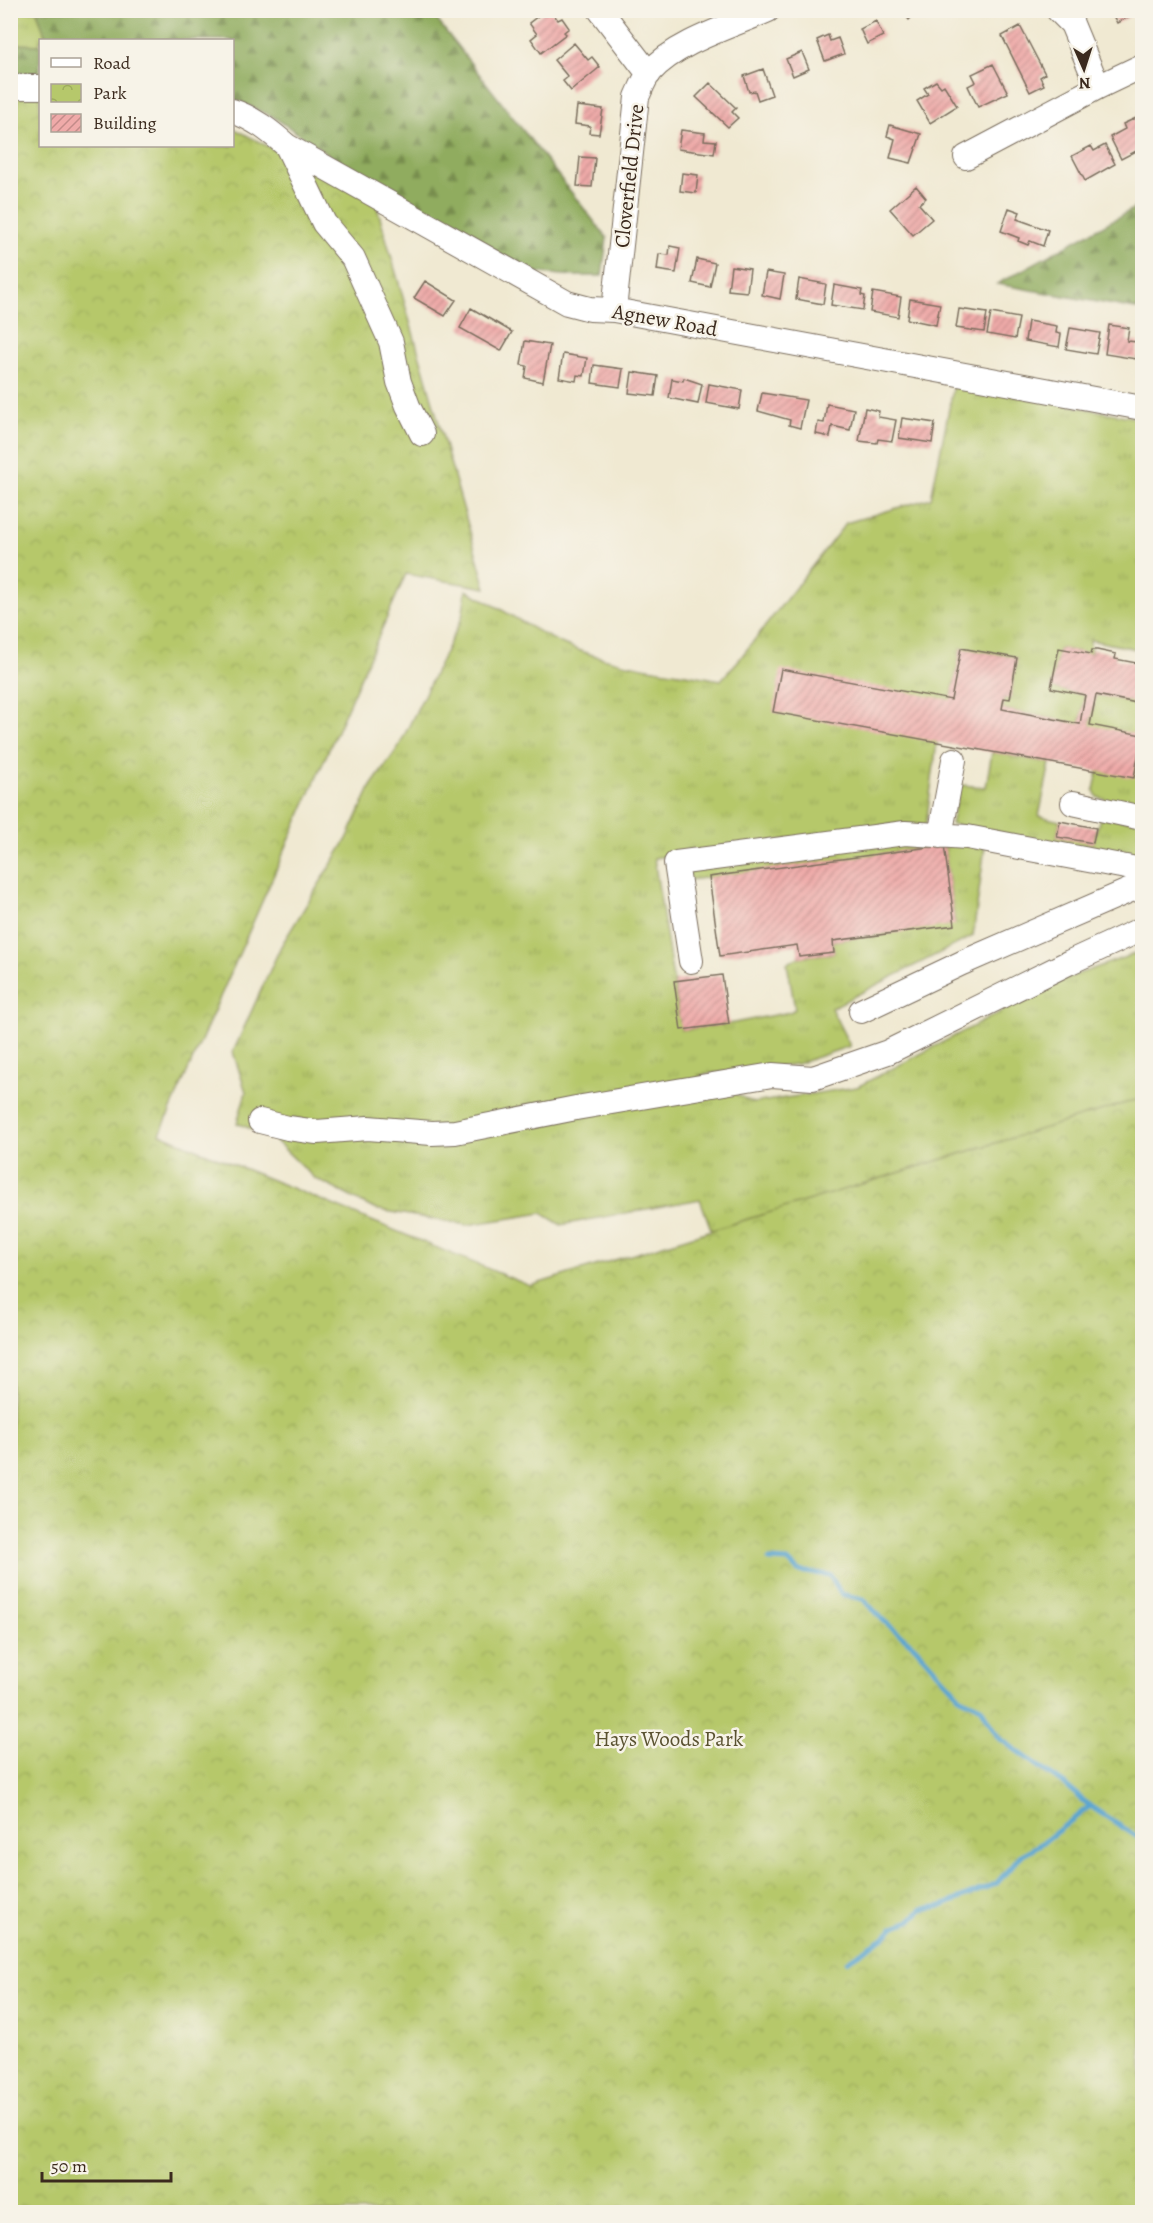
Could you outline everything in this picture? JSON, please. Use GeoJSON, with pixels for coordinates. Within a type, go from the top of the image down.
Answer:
{"type":"FeatureCollection","features":[{"type":"Feature","properties":{"kind":"street"},"geometry":{"type":"LineString","coordinates":[[600,10],[649,74]]}},
{"type":"Feature","properties":{"kind":"street","name":"Cloverfield Drive"},"geometry":{"type":"LineString","coordinates":[[615,310],[637,97],[649,74],[664,58],[679,48],[768,10]]}},
{"type":"Feature","properties":{"kind":"street"},"geometry":{"type":"LineString","coordinates":[[1058,10],[1072,24],[1098,87]]}},
{"type":"Feature","properties":{"kind":"street"},"geometry":{"type":"LineString","coordinates":[[966,157],[1098,87],[1143,66]]}},
{"type":"Feature","properties":{"kind":"street"},"geometry":{"type":"LineString","coordinates":[[10,87],[39,87]]}},
{"type":"Feature","properties":{"kind":"street","name":"Agnew Road"},"geometry":{"type":"LineString","coordinates":[[234,112],[269,131],[287,146],[567,303],[1143,408]]}},
{"type":"Feature","properties":{"kind":"street"},"geometry":{"type":"LineString","coordinates":[[287,146],[324,223],[353,258],[391,342],[399,382],[422,434]]}},
{"type":"Feature","properties":{"kind":"street"},"geometry":{"type":"LineString","coordinates":[[324,223],[321,214],[327,194],[336,188],[362,187]]}},
{"type":"Feature","properties":{"kind":"street"},"geometry":{"type":"LineString","coordinates":[[940,836],[954,760]]}},
{"type":"Feature","properties":{"kind":"street"},"geometry":{"type":"LineString","coordinates":[[1073,803],[1143,818]]}},
{"type":"Feature","properties":{"kind":"street"},"geometry":{"type":"LineString","coordinates":[[691,961],[676,863],[905,833],[967,837],[1143,870]]}},
{"type":"Feature","properties":{"kind":"street"},"geometry":{"type":"LineString","coordinates":[[861,1011],[962,963],[1143,885]]}},
{"type":"Feature","properties":{"kind":"street"},"geometry":{"type":"LineString","coordinates":[[260,1121],[317,1132],[368,1128],[432,1133],[456,1132],[576,1108],[772,1075],[813,1078],[888,1052],[1070,962],[1143,929]]}},
{"type":"Feature","properties":{"kind":"green space"},"geometry":{"type":"Polygon","coordinates":[[[11,11],[37,11],[47,39],[39,39],[39,45],[11,44],[11,11]]]}},
{"type":"Feature","properties":{"kind":"green space"},"geometry":{"type":"Polygon","coordinates":[[[37,11],[430,11],[607,238],[602,276],[529,272],[331,156],[272,116],[234,99],[234,39],[47,39],[37,11]]]}},
{"type":"Feature","properties":{"kind":"green space"},"geometry":{"type":"Polygon","coordinates":[[[11,44],[39,45],[39,73],[11,73],[11,44]]]}},
{"type":"Feature","properties":{"kind":"green space","name":"Hays Woods Park"},"geometry":{"type":"Polygon","coordinates":[[[11,92],[39,93],[39,147],[234,147],[234,129],[376,203],[486,588],[406,574],[160,1134],[530,1286],[1142,1098],[1142,2212],[11,2212],[11,92]]]}},
{"type":"Feature","properties":{"kind":"green space"},"geometry":{"type":"Polygon","coordinates":[[[1142,204],[1142,310],[997,284],[1142,204]]]}},
{"type":"Feature","properties":{"kind":"green space"},"geometry":{"type":"Polygon","coordinates":[[[954,384],[1142,419],[1142,650],[1090,640],[1091,654],[1059,648],[1051,688],[1085,695],[1080,724],[1002,709],[1004,698],[1010,699],[1017,658],[961,648],[951,700],[937,742],[926,825],[897,824],[654,858],[681,1030],[729,1024],[790,1012],[795,1009],[787,963],[799,957],[834,953],[833,941],[955,924],[944,845],[690,880],[687,875],[695,866],[884,841],[985,846],[973,936],[831,1008],[850,1046],[797,1064],[699,1075],[753,1103],[857,1087],[1062,980],[1142,951],[1142,1229],[816,1518],[700,1199],[561,1225],[542,1213],[467,1225],[374,1209],[314,1178],[273,1138],[237,1123],[246,1092],[233,1052],[281,946],[347,839],[371,786],[398,748],[462,618],[466,590],[550,638],[601,658],[721,680],[846,523],[931,498],[954,384]]]}},
{"type":"Feature","properties":{"kind":"green space"},"geometry":{"type":"Polygon","coordinates":[[[1096,695],[1142,704],[1142,811],[1097,797],[1094,790],[1098,771],[1090,725],[1096,695]]]}},
{"type":"Feature","properties":{"kind":"green space"},"geometry":{"type":"Polygon","coordinates":[[[992,752],[1050,763],[1039,816],[1060,821],[1057,837],[1093,843],[1100,818],[1142,821],[1142,860],[951,824],[960,785],[986,787],[992,752]]]}},
{"type":"Feature","properties":{"kind":"building"},"geometry":{"type":"Polygon","coordinates":[[[546,10],[550,10],[558,20],[562,18],[569,28],[564,32],[566,34],[541,53],[531,39],[537,34],[529,23],[546,10]]]}},
{"type":"Feature","properties":{"kind":"building"},"geometry":{"type":"Polygon","coordinates":[[[901,10],[919,10],[909,20],[901,10]]]}},
{"type":"Feature","properties":{"kind":"building"},"geometry":{"type":"Polygon","coordinates":[[[1110,10],[1141,10],[1117,23],[1110,10]]]}},
{"type":"Feature","properties":{"kind":"building"},"geometry":{"type":"Polygon","coordinates":[[[876,21],[883,36],[867,44],[860,29],[876,21]]]}},
{"type":"Feature","properties":{"kind":"building"},"geometry":{"type":"Polygon","coordinates":[[[1020,26],[1045,74],[1040,77],[1044,85],[1030,92],[1002,36],[1020,26]]]}},
{"type":"Feature","properties":{"kind":"building"},"geometry":{"type":"Polygon","coordinates":[[[828,35],[830,41],[838,38],[844,54],[825,61],[817,40],[828,35]]]}},
{"type":"Feature","properties":{"kind":"building"},"geometry":{"type":"Polygon","coordinates":[[[574,43],[588,60],[592,57],[600,67],[571,91],[563,81],[568,77],[554,60],[574,43]]]}},
{"type":"Feature","properties":{"kind":"building"},"geometry":{"type":"Polygon","coordinates":[[[802,52],[809,69],[793,76],[786,59],[802,52]]]}},
{"type":"Feature","properties":{"kind":"building"},"geometry":{"type":"Polygon","coordinates":[[[993,64],[1008,93],[978,107],[968,86],[976,82],[972,74],[993,64]]]}},
{"type":"Feature","properties":{"kind":"building"},"geometry":{"type":"Polygon","coordinates":[[[763,69],[772,95],[758,100],[755,91],[749,92],[744,76],[763,69]]]}},
{"type":"Feature","properties":{"kind":"building"},"geometry":{"type":"Polygon","coordinates":[[[936,81],[941,87],[944,85],[957,106],[930,123],[917,101],[928,94],[924,88],[936,81]]]}},
{"type":"Feature","properties":{"kind":"building"},"geometry":{"type":"Polygon","coordinates":[[[710,83],[736,108],[732,112],[738,118],[728,127],[696,97],[710,83]]]}},
{"type":"Feature","properties":{"kind":"building"},"geometry":{"type":"Polygon","coordinates":[[[577,106],[603,109],[599,134],[589,133],[590,126],[575,124],[577,106]]]}},
{"type":"Feature","properties":{"kind":"building"},"geometry":{"type":"Polygon","coordinates":[[[1136,118],[1139,123],[1142,121],[1142,154],[1140,149],[1121,159],[1110,137],[1125,129],[1123,124],[1136,118]]]}},
{"type":"Feature","properties":{"kind":"building"},"geometry":{"type":"Polygon","coordinates":[[[890,125],[921,134],[911,163],[890,158],[895,139],[887,136],[890,125]]]}},
{"type":"Feature","properties":{"kind":"building"},"geometry":{"type":"Polygon","coordinates":[[[681,130],[705,133],[704,140],[716,141],[714,154],[678,149],[681,130]]]}},
{"type":"Feature","properties":{"kind":"building"},"geometry":{"type":"Polygon","coordinates":[[[1105,145],[1115,164],[1085,181],[1072,156],[1091,146],[1094,151],[1105,145]]]}},
{"type":"Feature","properties":{"kind":"building"},"geometry":{"type":"Polygon","coordinates":[[[580,157],[595,158],[592,187],[577,186],[580,157]]]}},
{"type":"Feature","properties":{"kind":"building"},"geometry":{"type":"Polygon","coordinates":[[[682,173],[698,175],[696,193],[680,191],[682,173]]]}},
{"type":"Feature","properties":{"kind":"building"},"geometry":{"type":"Polygon","coordinates":[[[916,186],[926,198],[919,204],[932,219],[913,235],[890,209],[916,186]]]}},
{"type":"Feature","properties":{"kind":"building"},"geometry":{"type":"Polygon","coordinates":[[[1009,208],[1020,212],[1017,219],[1048,230],[1043,246],[1030,241],[1028,245],[1018,241],[1019,238],[1001,231],[1009,208]]]}},
{"type":"Feature","properties":{"kind":"building"},"geometry":{"type":"Polygon","coordinates":[[[670,246],[680,248],[676,273],[657,270],[659,254],[669,255],[670,246]]]}},
{"type":"Feature","properties":{"kind":"building"},"geometry":{"type":"Polygon","coordinates":[[[697,259],[715,263],[710,287],[692,283],[697,259]]]}},
{"type":"Feature","properties":{"kind":"building"},"geometry":{"type":"Polygon","coordinates":[[[731,266],[750,269],[747,292],[728,290],[731,266]]]}},
{"type":"Feature","properties":{"kind":"building"},"geometry":{"type":"Polygon","coordinates":[[[766,272],[784,275],[780,299],[762,295],[766,272]]]}},
{"type":"Feature","properties":{"kind":"building"},"geometry":{"type":"Polygon","coordinates":[[[799,279],[826,284],[823,304],[796,299],[799,279]]]}},
{"type":"Feature","properties":{"kind":"building"},"geometry":{"type":"Polygon","coordinates":[[[425,281],[456,300],[445,316],[414,298],[425,281]]]}},
{"type":"Feature","properties":{"kind":"building"},"geometry":{"type":"Polygon","coordinates":[[[834,285],[862,290],[861,295],[865,296],[863,310],[831,305],[834,285]]]}},
{"type":"Feature","properties":{"kind":"building"},"geometry":{"type":"Polygon","coordinates":[[[873,292],[901,297],[898,317],[870,312],[873,292]]]}},
{"type":"Feature","properties":{"kind":"building"},"geometry":{"type":"Polygon","coordinates":[[[910,299],[940,304],[936,325],[907,319],[910,299]]]}},
{"type":"Feature","properties":{"kind":"building"},"geometry":{"type":"Polygon","coordinates":[[[471,308],[512,332],[501,351],[460,328],[471,308]]]}},
{"type":"Feature","properties":{"kind":"building"},"geometry":{"type":"Polygon","coordinates":[[[959,309],[987,313],[984,332],[956,328],[959,309]]]}},
{"type":"Feature","properties":{"kind":"building"},"geometry":{"type":"Polygon","coordinates":[[[991,313],[1019,318],[1015,339],[987,334],[991,313]]]}},
{"type":"Feature","properties":{"kind":"building"},"geometry":{"type":"Polygon","coordinates":[[[1028,321],[1057,326],[1056,333],[1061,334],[1059,347],[1025,341],[1028,321]]]}},
{"type":"Feature","properties":{"kind":"building"},"geometry":{"type":"Polygon","coordinates":[[[1109,325],[1129,328],[1127,341],[1138,342],[1136,359],[1105,354],[1109,325]]]}},
{"type":"Feature","properties":{"kind":"building"},"geometry":{"type":"Polygon","coordinates":[[[1070,328],[1100,333],[1096,354],[1066,349],[1070,328]]]}},
{"type":"Feature","properties":{"kind":"building"},"geometry":{"type":"Polygon","coordinates":[[[525,341],[550,345],[543,382],[525,378],[527,366],[521,365],[525,341]]]}},
{"type":"Feature","properties":{"kind":"building"},"geometry":{"type":"Polygon","coordinates":[[[563,354],[587,358],[584,376],[577,375],[576,381],[559,378],[563,354]]]}},
{"type":"Feature","properties":{"kind":"building"},"geometry":{"type":"Polygon","coordinates":[[[594,365],[623,369],[620,387],[592,383],[594,365]]]}},
{"type":"Feature","properties":{"kind":"building"},"geometry":{"type":"Polygon","coordinates":[[[632,372],[658,376],[655,396],[629,393],[632,372]]]}},
{"type":"Feature","properties":{"kind":"building"},"geometry":{"type":"Polygon","coordinates":[[[684,378],[702,384],[698,404],[669,398],[672,379],[683,381],[684,378]]]}},
{"type":"Feature","properties":{"kind":"building"},"geometry":{"type":"Polygon","coordinates":[[[709,384],[742,390],[739,409],[706,403],[709,384]]]}},
{"type":"Feature","properties":{"kind":"building"},"geometry":{"type":"Polygon","coordinates":[[[762,393],[806,400],[800,428],[789,425],[790,420],[758,411],[762,393]]]}},
{"type":"Feature","properties":{"kind":"building"},"geometry":{"type":"Polygon","coordinates":[[[827,404],[854,409],[850,430],[832,426],[830,437],[816,434],[818,422],[824,423],[827,404]]]}},
{"type":"Feature","properties":{"kind":"building"},"geometry":{"type":"Polygon","coordinates":[[[865,408],[879,411],[878,417],[896,420],[892,441],[878,439],[877,443],[859,441],[865,408]]]}},
{"type":"Feature","properties":{"kind":"building"},"geometry":{"type":"Polygon","coordinates":[[[902,418],[935,423],[932,443],[899,438],[902,418]]]}},
{"type":"Feature","properties":{"kind":"building"},"geometry":{"type":"Polygon","coordinates":[[[961,648],[1017,658],[1010,699],[1004,698],[1002,709],[1080,724],[1085,695],[1051,688],[1059,648],[1091,654],[1092,650],[1097,650],[1116,654],[1115,659],[1142,664],[1142,704],[1096,695],[1090,725],[1142,735],[1134,778],[773,712],[781,669],[951,700],[961,648]]]}},
{"type":"Feature","properties":{"kind":"building"},"geometry":{"type":"Polygon","coordinates":[[[1060,821],[1096,828],[1093,843],[1057,837],[1060,821]]]}},
{"type":"Feature","properties":{"kind":"building"},"geometry":{"type":"Polygon","coordinates":[[[944,845],[955,925],[833,941],[834,953],[799,957],[797,945],[720,956],[709,877],[944,845]]]}},
{"type":"Feature","properties":{"kind":"building"},"geometry":{"type":"Polygon","coordinates":[[[722,975],[729,1024],[681,1030],[674,981],[722,975]]]}},
{"type":"Feature","properties":{"kind":"waterway"},"geometry":{"type":"LineString","coordinates":[[769,1560],[788,1561],[798,1571],[830,1575],[841,1594],[863,1599],[884,1621],[915,1647],[961,1698],[981,1707],[999,1738],[1065,1785],[1090,1806],[1142,1840]]}},
{"type":"Feature","properties":{"kind":"waterway"},"geometry":{"type":"LineString","coordinates":[[847,1961],[883,1938],[894,1927],[910,1921],[922,1909],[942,1906],[997,1883],[1021,1855],[1041,1844],[1090,1806]]}}]}
